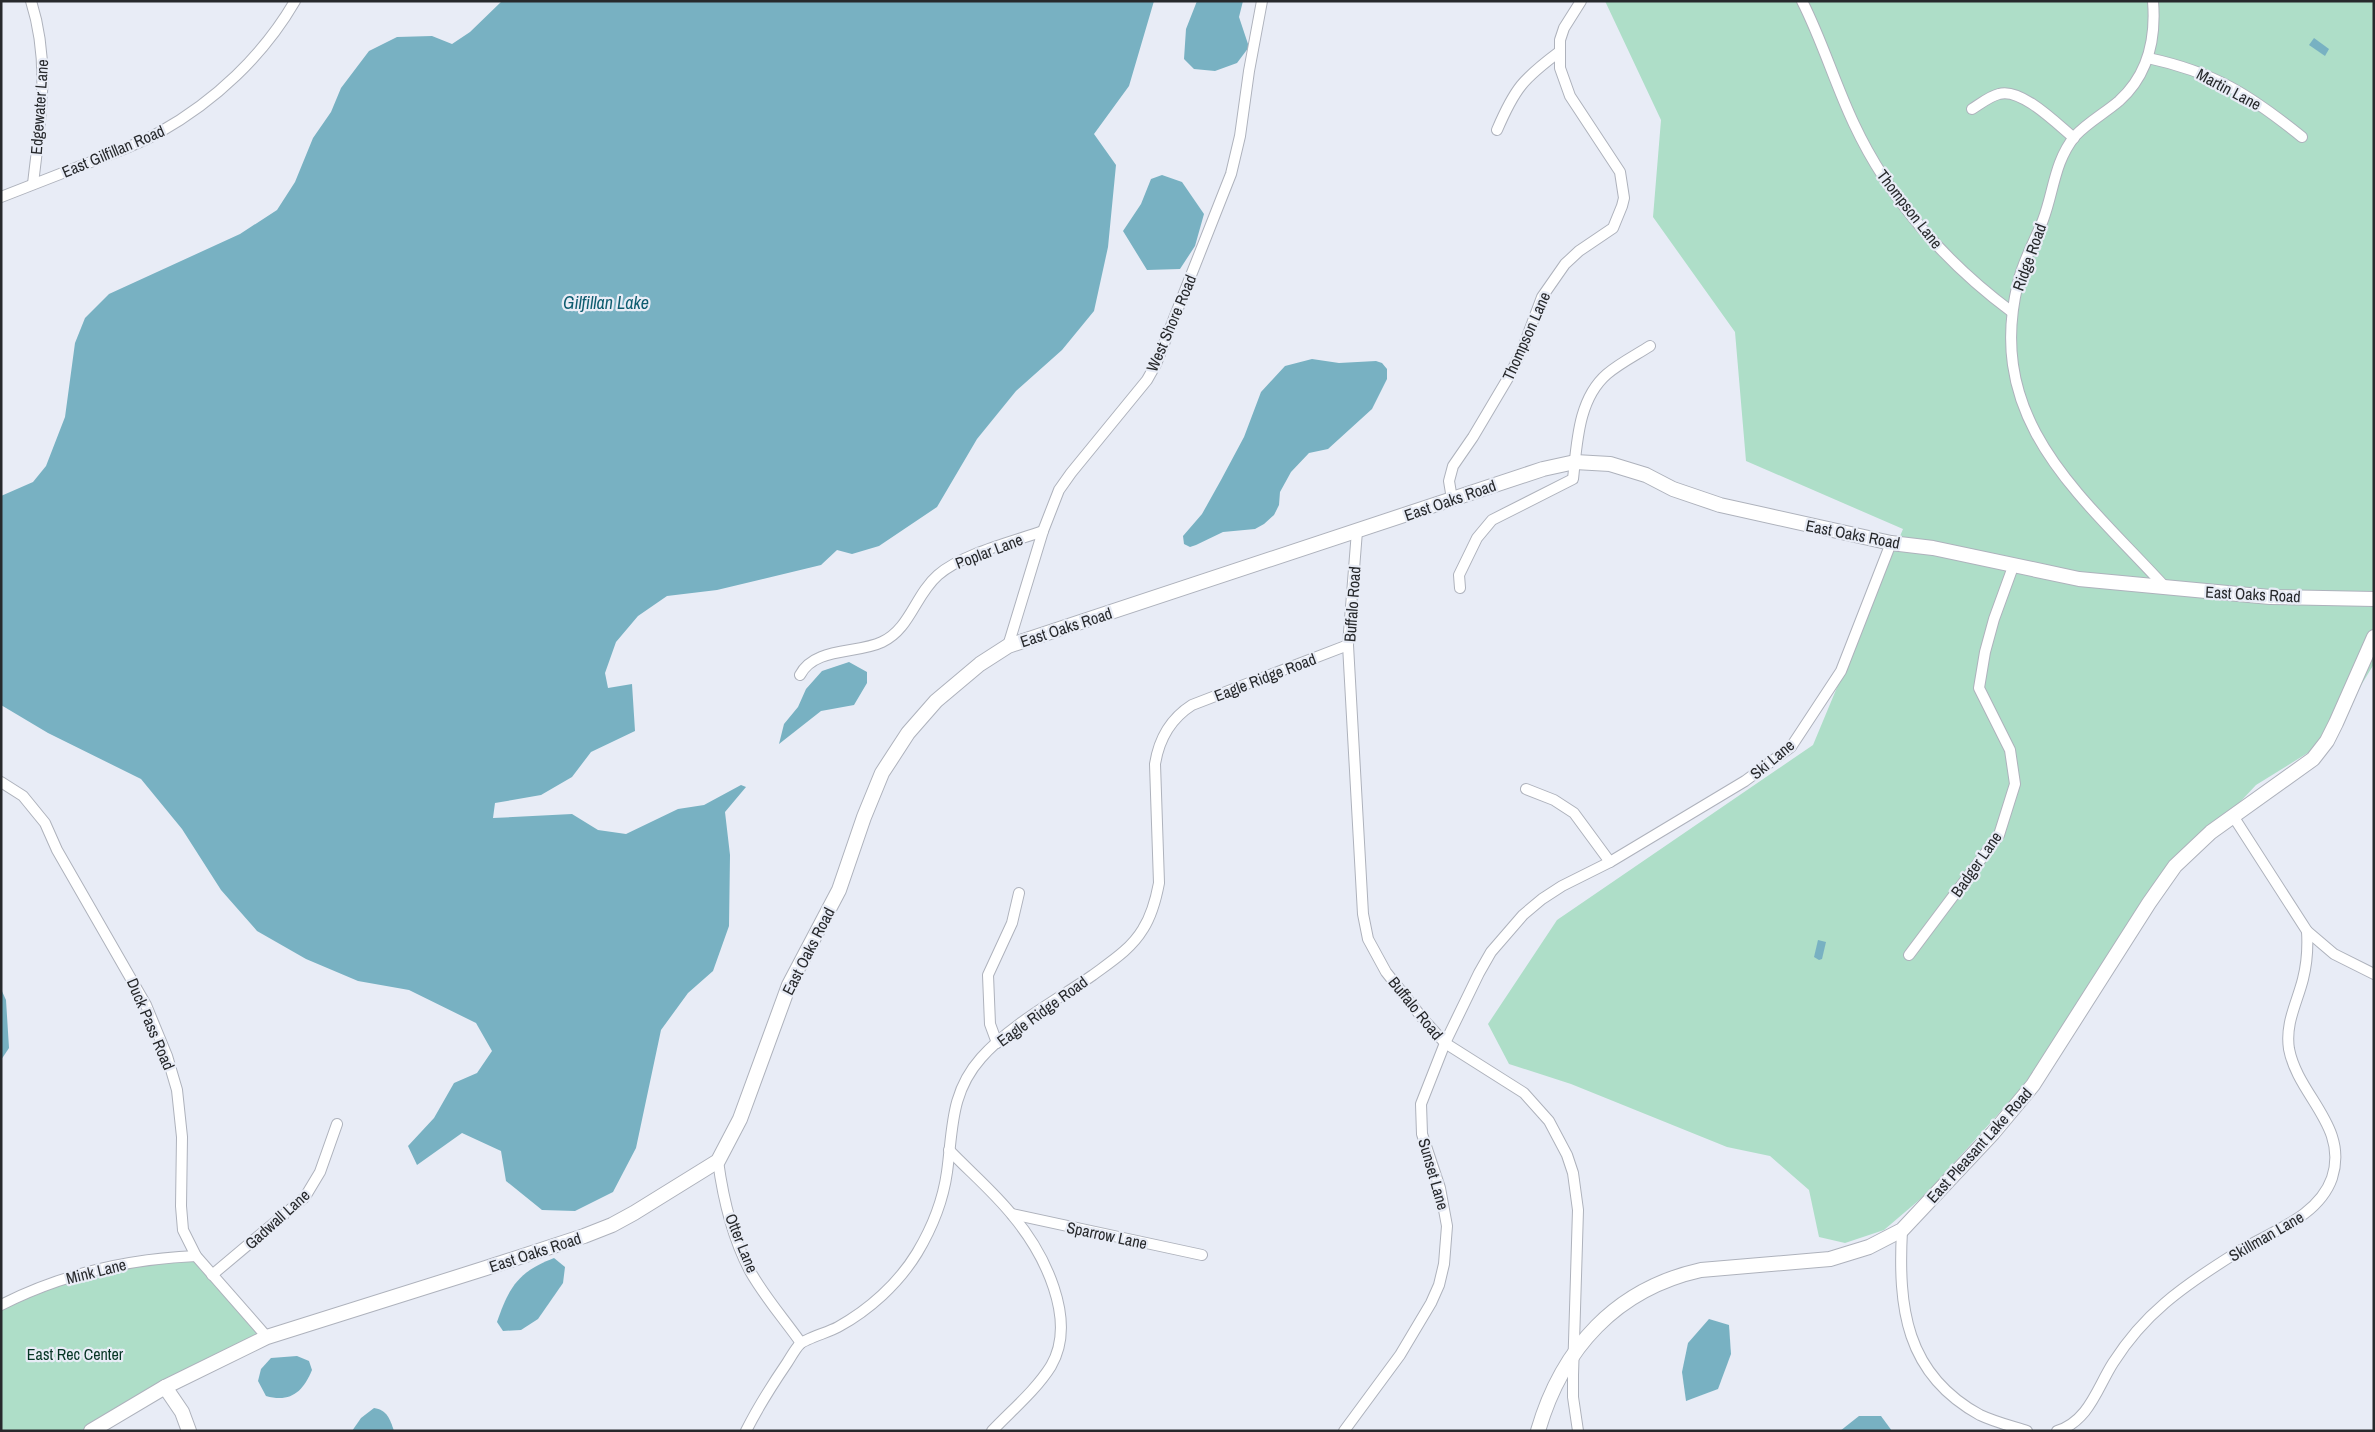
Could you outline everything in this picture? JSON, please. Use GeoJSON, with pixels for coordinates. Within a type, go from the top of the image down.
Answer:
{"type":"FeatureCollection","features":[{"type":"Feature","properties":{"kind":"street","name":"Edgewater Lane"},"geometry":{"type":"LineString","coordinates":[[31,1],[41,38],[44,60],[44,83],[33,184]]}},
{"type":"Feature","properties":{"kind":"street","name":"East Gilfillan Road"},"geometry":{"type":"LineString","coordinates":[[1,196],[146,140],[184,118],[209,100],[254,58],[274,34],[295,1]]}},
{"type":"Feature","properties":{"kind":"street","name":"West Shore Road"},"geometry":{"type":"LineString","coordinates":[[1008,646],[1050,509],[1071,473],[1136,396],[1156,364],[1231,174],[1240,136],[1249,71],[1262,1]]}},
{"type":"Feature","properties":{"kind":"street","name":"Thompson Lane"},"geometry":{"type":"LineString","coordinates":[[1452,499],[1449,482],[1453,466],[1474,436],[1510,373],[1524,344],[1542,296],[1565,264],[1579,251],[1612,228],[1622,206],[1624,198],[1620,172],[1570,96],[1562,75],[1559,52],[1564,28],[1580,1]]}},
{"type":"Feature","properties":{"kind":"street","name":"Thompson Lane"},"geometry":{"type":"LineString","coordinates":[[1802,1],[1855,126],[1893,190],[1925,231],[1961,270],[2012,312]]}},
{"type":"Feature","properties":{"kind":"street","name":"Ridge Road"},"geometry":{"type":"LineString","coordinates":[[2153,1],[2154,29],[2148,58],[2131,88],[2120,100],[2074,138],[2057,167],[2043,219],[2025,258],[2018,282],[2012,312],[2012,355],[2015,378],[2029,422],[2040,442],[2068,481],[2166,588]]}},
{"type":"Feature","properties":{"kind":"street"},"geometry":{"type":"LineString","coordinates":[[1497,130],[1512,96],[1520,85],[1559,52]]}},
{"type":"Feature","properties":{"kind":"street","name":"Martin Lane"},"geometry":{"type":"LineString","coordinates":[[2148,58],[2174,64],[2221,81],[2263,106],[2302,137]]}},
{"type":"Feature","properties":{"kind":"street"},"geometry":{"type":"LineString","coordinates":[[1972,109],[2000,93],[2010,93],[2026,100],[2074,138]]}},
{"type":"Feature","properties":{"kind":"street"},"geometry":{"type":"LineString","coordinates":[[1460,588],[1458,575],[1483,529],[1502,513],[1573,479],[1582,416],[1590,396],[1606,375],[1650,346]]}},
{"type":"Feature","properties":{"kind":"street","name":"East Oaks Road"},"geometry":{"type":"LineString","coordinates":[[91,1431],[165,1386],[267,1337],[584,1236],[634,1213],[718,1160],[740,1119],[789,985],[839,890],[866,810],[882,773],[908,733],[936,701],[980,664],[1008,646],[1543,469],[1575,462],[1610,464],[1628,468],[1680,492],[1716,504],[1891,542],[1933,548],[2079,579],[2270,597],[2374,599]]}},
{"type":"Feature","properties":{"kind":"street","name":"Poplar Lane"},"geometry":{"type":"LineString","coordinates":[[800,675],[804,667],[817,658],[870,646],[892,636],[907,619],[927,586],[947,568],[960,561],[1043,531]]}},
{"type":"Feature","properties":{"kind":"street","name":"Buffalo Road"},"geometry":{"type":"LineString","coordinates":[[1357,531],[1348,645],[1363,914],[1368,939],[1386,972],[1445,1043],[1524,1093],[1550,1121],[1567,1155],[1573,1173],[1578,1210],[1573,1398],[1578,1431]]}},
{"type":"Feature","properties":{"kind":"street","name":"Ski Lane"},"geometry":{"type":"LineString","coordinates":[[1445,1043],[1479,973],[1506,933],[1523,915],[1548,895],[1610,862],[1745,781],[1791,747],[1841,671],[1891,542]]}},
{"type":"Feature","properties":{"kind":"street","name":"Badger Lane"},"geometry":{"type":"LineString","coordinates":[[1909,955],[2000,835],[2015,784],[2010,750],[1979,688],[1985,652],[1994,619],[2014,564]]}},
{"type":"Feature","properties":{"kind":"street","name":"East Pleasant Lake Road"},"geometry":{"type":"LineString","coordinates":[[1538,1431],[1553,1389],[1575,1353],[1605,1317],[1623,1303],[1660,1282],[1701,1270],[1830,1260],[1869,1248],[1902,1230],[1993,1133],[2033,1085],[2171,872],[2191,850],[2234,816],[2295,774],[2313,759],[2327,741],[2346,703],[2374,637]]}},
{"type":"Feature","properties":{"kind":"street","name":"Eagle Ridge Road"},"geometry":{"type":"LineString","coordinates":[[800,1343],[837,1328],[874,1302],[902,1273],[927,1236],[936,1216],[947,1172],[952,1120],[962,1087],[981,1058],[997,1043],[1122,954],[1143,929],[1154,907],[1159,883],[1155,764],[1162,737],[1177,716],[1192,705],[1348,645]]}},
{"type":"Feature","properties":{"kind":"street","name":"Duck Pass Road"},"geometry":{"type":"LineString","coordinates":[[1,782],[23,796],[45,823],[56,850],[137,986],[160,1035],[177,1090],[182,1136],[181,1216],[188,1244],[212,1276],[267,1337]]}},
{"type":"Feature","properties":{"kind":"street"},"geometry":{"type":"LineString","coordinates":[[1526,789],[1554,800],[1574,813],[1610,862]]}},
{"type":"Feature","properties":{"kind":"street"},"geometry":{"type":"LineString","coordinates":[[2234,816],[2307,931],[2334,954],[2374,974]]}},
{"type":"Feature","properties":{"kind":"street"},"geometry":{"type":"LineString","coordinates":[[997,1043],[990,1024],[988,975],[1012,923],[1019,893]]}},
{"type":"Feature","properties":{"kind":"street","name":"Skillman Lane"},"geometry":{"type":"LineString","coordinates":[[2057,1431],[2074,1423],[2082,1416],[2118,1355],[2145,1322],[2163,1305],[2236,1253],[2299,1218],[2319,1200],[2326,1190],[2334,1166],[2333,1138],[2329,1125],[2293,1062],[2288,1036],[2289,1022],[2303,980],[2307,961],[2307,931]]}},
{"type":"Feature","properties":{"kind":"street","name":"Sunset Lane"},"geometry":{"type":"LineString","coordinates":[[1344,1431],[1400,1355],[1431,1303],[1444,1264],[1447,1245],[1444,1206],[1422,1134],[1420,1120],[1421,1104],[1427,1084],[1445,1043]]}},
{"type":"Feature","properties":{"kind":"street","name":"Gadwall Lane"},"geometry":{"type":"LineString","coordinates":[[212,1276],[305,1197],[320,1172],[337,1124]]}},
{"type":"Feature","properties":{"kind":"street"},"geometry":{"type":"LineString","coordinates":[[949,1150],[1012,1214],[1032,1242],[1057,1297],[1062,1325],[1061,1339],[1057,1352],[1043,1377],[992,1431]]}},
{"type":"Feature","properties":{"kind":"street","name":"Otter Lane"},"geometry":{"type":"LineString","coordinates":[[718,1160],[725,1199],[735,1234],[750,1271],[800,1343]]}},
{"type":"Feature","properties":{"kind":"street","name":"Sparrow Lane"},"geometry":{"type":"LineString","coordinates":[[1012,1214],[1202,1255]]}},
{"type":"Feature","properties":{"kind":"street"},"geometry":{"type":"LineString","coordinates":[[1902,1230],[1901,1268],[1905,1314],[1910,1336],[1918,1355],[1938,1382],[1965,1406],[1998,1422],[2027,1431]]}},
{"type":"Feature","properties":{"kind":"street","name":"Mink Lane"},"geometry":{"type":"LineString","coordinates":[[1,1305],[64,1278],[100,1268],[136,1261],[196,1256]]}},
{"type":"Feature","properties":{"kind":"street"},"geometry":{"type":"LineString","coordinates":[[746,1431],[800,1343]]}},
{"type":"Feature","properties":{"kind":"street"},"geometry":{"type":"LineString","coordinates":[[165,1386],[182,1412],[189,1431]]}},
{"type":"Feature","properties":{"kind":"green space"},"geometry":{"type":"Polygon","coordinates":[[[1605,1],[2374,1],[2374,664],[2327,741],[2256,785],[2141,908],[2030,1079],[1925,1195],[1884,1230],[1845,1243],[1819,1237],[1809,1190],[1770,1156],[1727,1147],[1571,1084],[1509,1064],[1488,1024],[1557,920],[1813,745],[1903,529],[1746,461],[1735,332],[1653,217],[1661,120],[1605,1]]]}},
{"type":"Feature","properties":{"kind":"green space","name":"East Rec Center"},"geometry":{"type":"Polygon","coordinates":[[[196,1256],[267,1337],[90,1431],[1,1431],[1,1306],[100,1268],[196,1256]]]}},
{"type":"Feature","properties":{"kind":"water","name":"Gilfillan Lake"},"geometry":{"type":"Polygon","coordinates":[[[502,1],[1154,1],[1129,86],[1094,134],[1116,165],[1108,247],[1094,311],[1062,350],[1016,391],[977,439],[937,507],[879,546],[852,554],[837,550],[821,565],[717,590],[667,596],[638,616],[616,642],[605,673],[608,688],[632,684],[635,731],[591,752],[572,777],[541,795],[495,803],[493,818],[572,814],[598,830],[626,834],[678,809],[704,805],[741,785],[746,787],[725,812],[730,855],[729,926],[713,971],[688,993],[661,1030],[636,1148],[613,1192],[575,1211],[542,1210],[506,1181],[501,1151],[462,1133],[417,1165],[408,1146],[434,1118],[454,1083],[477,1073],[492,1051],[476,1023],[409,990],[358,981],[306,959],[257,931],[221,890],[182,829],[141,779],[48,733],[1,705],[1,496],[33,482],[46,466],[65,417],[75,343],[85,318],[109,294],[240,234],[277,210],[295,182],[313,138],[331,112],[341,88],[369,51],[397,37],[432,36],[452,44],[470,32],[502,1]]]}},
{"type":"Feature","properties":{"kind":"water"},"geometry":{"type":"Polygon","coordinates":[[[1197,1],[1243,1],[1239,17],[1249,47],[1237,63],[1215,71],[1194,69],[1184,59],[1186,29],[1197,1]]]}},
{"type":"Feature","properties":{"kind":"water"},"geometry":{"type":"Polygon","coordinates":[[[2314,38],[2329,49],[2325,56],[2309,45],[2314,38]]]}},
{"type":"Feature","properties":{"kind":"water"},"geometry":{"type":"Polygon","coordinates":[[[1162,175],[1182,182],[1204,214],[1195,246],[1180,269],[1147,270],[1123,231],[1141,204],[1151,179],[1162,175]]]}},
{"type":"Feature","properties":{"kind":"water"},"geometry":{"type":"Polygon","coordinates":[[[1312,359],[1339,363],[1376,361],[1382,363],[1387,369],[1387,379],[1372,409],[1328,449],[1309,453],[1291,472],[1280,492],[1279,505],[1274,515],[1264,524],[1255,529],[1223,532],[1190,547],[1184,544],[1183,536],[1202,514],[1244,437],[1261,392],[1285,366],[1312,359]]]}},
{"type":"Feature","properties":{"kind":"water"},"geometry":{"type":"Polygon","coordinates":[[[849,662],[867,672],[867,683],[854,705],[821,711],[779,744],[784,724],[798,707],[806,689],[822,671],[849,662]]]}},
{"type":"Feature","properties":{"kind":"water"},"geometry":{"type":"Polygon","coordinates":[[[1818,940],[1826,942],[1822,959],[1819,960],[1814,957],[1818,940]]]}},
{"type":"Feature","properties":{"kind":"water"},"geometry":{"type":"Polygon","coordinates":[[[1,989],[6,1000],[9,1048],[1,1060],[1,989]]]}},
{"type":"Feature","properties":{"kind":"water"},"geometry":{"type":"Polygon","coordinates":[[[554,1258],[565,1267],[563,1283],[538,1319],[521,1330],[503,1331],[497,1322],[506,1299],[516,1282],[532,1269],[554,1258]]]}},
{"type":"Feature","properties":{"kind":"water"},"geometry":{"type":"Polygon","coordinates":[[[1709,1319],[1729,1325],[1731,1354],[1718,1389],[1686,1401],[1682,1372],[1688,1343],[1709,1319]]]}},
{"type":"Feature","properties":{"kind":"water"},"geometry":{"type":"Polygon","coordinates":[[[297,1356],[309,1361],[312,1370],[300,1390],[289,1397],[274,1398],[266,1396],[258,1381],[261,1369],[271,1358],[297,1356]]]}},
{"type":"Feature","properties":{"kind":"water"},"geometry":{"type":"Polygon","coordinates":[[[374,1408],[385,1413],[394,1431],[352,1431],[361,1418],[374,1408]]]}},
{"type":"Feature","properties":{"kind":"water"},"geometry":{"type":"Polygon","coordinates":[[[1859,1416],[1881,1416],[1892,1431],[1840,1431],[1859,1416]]]}}]}
